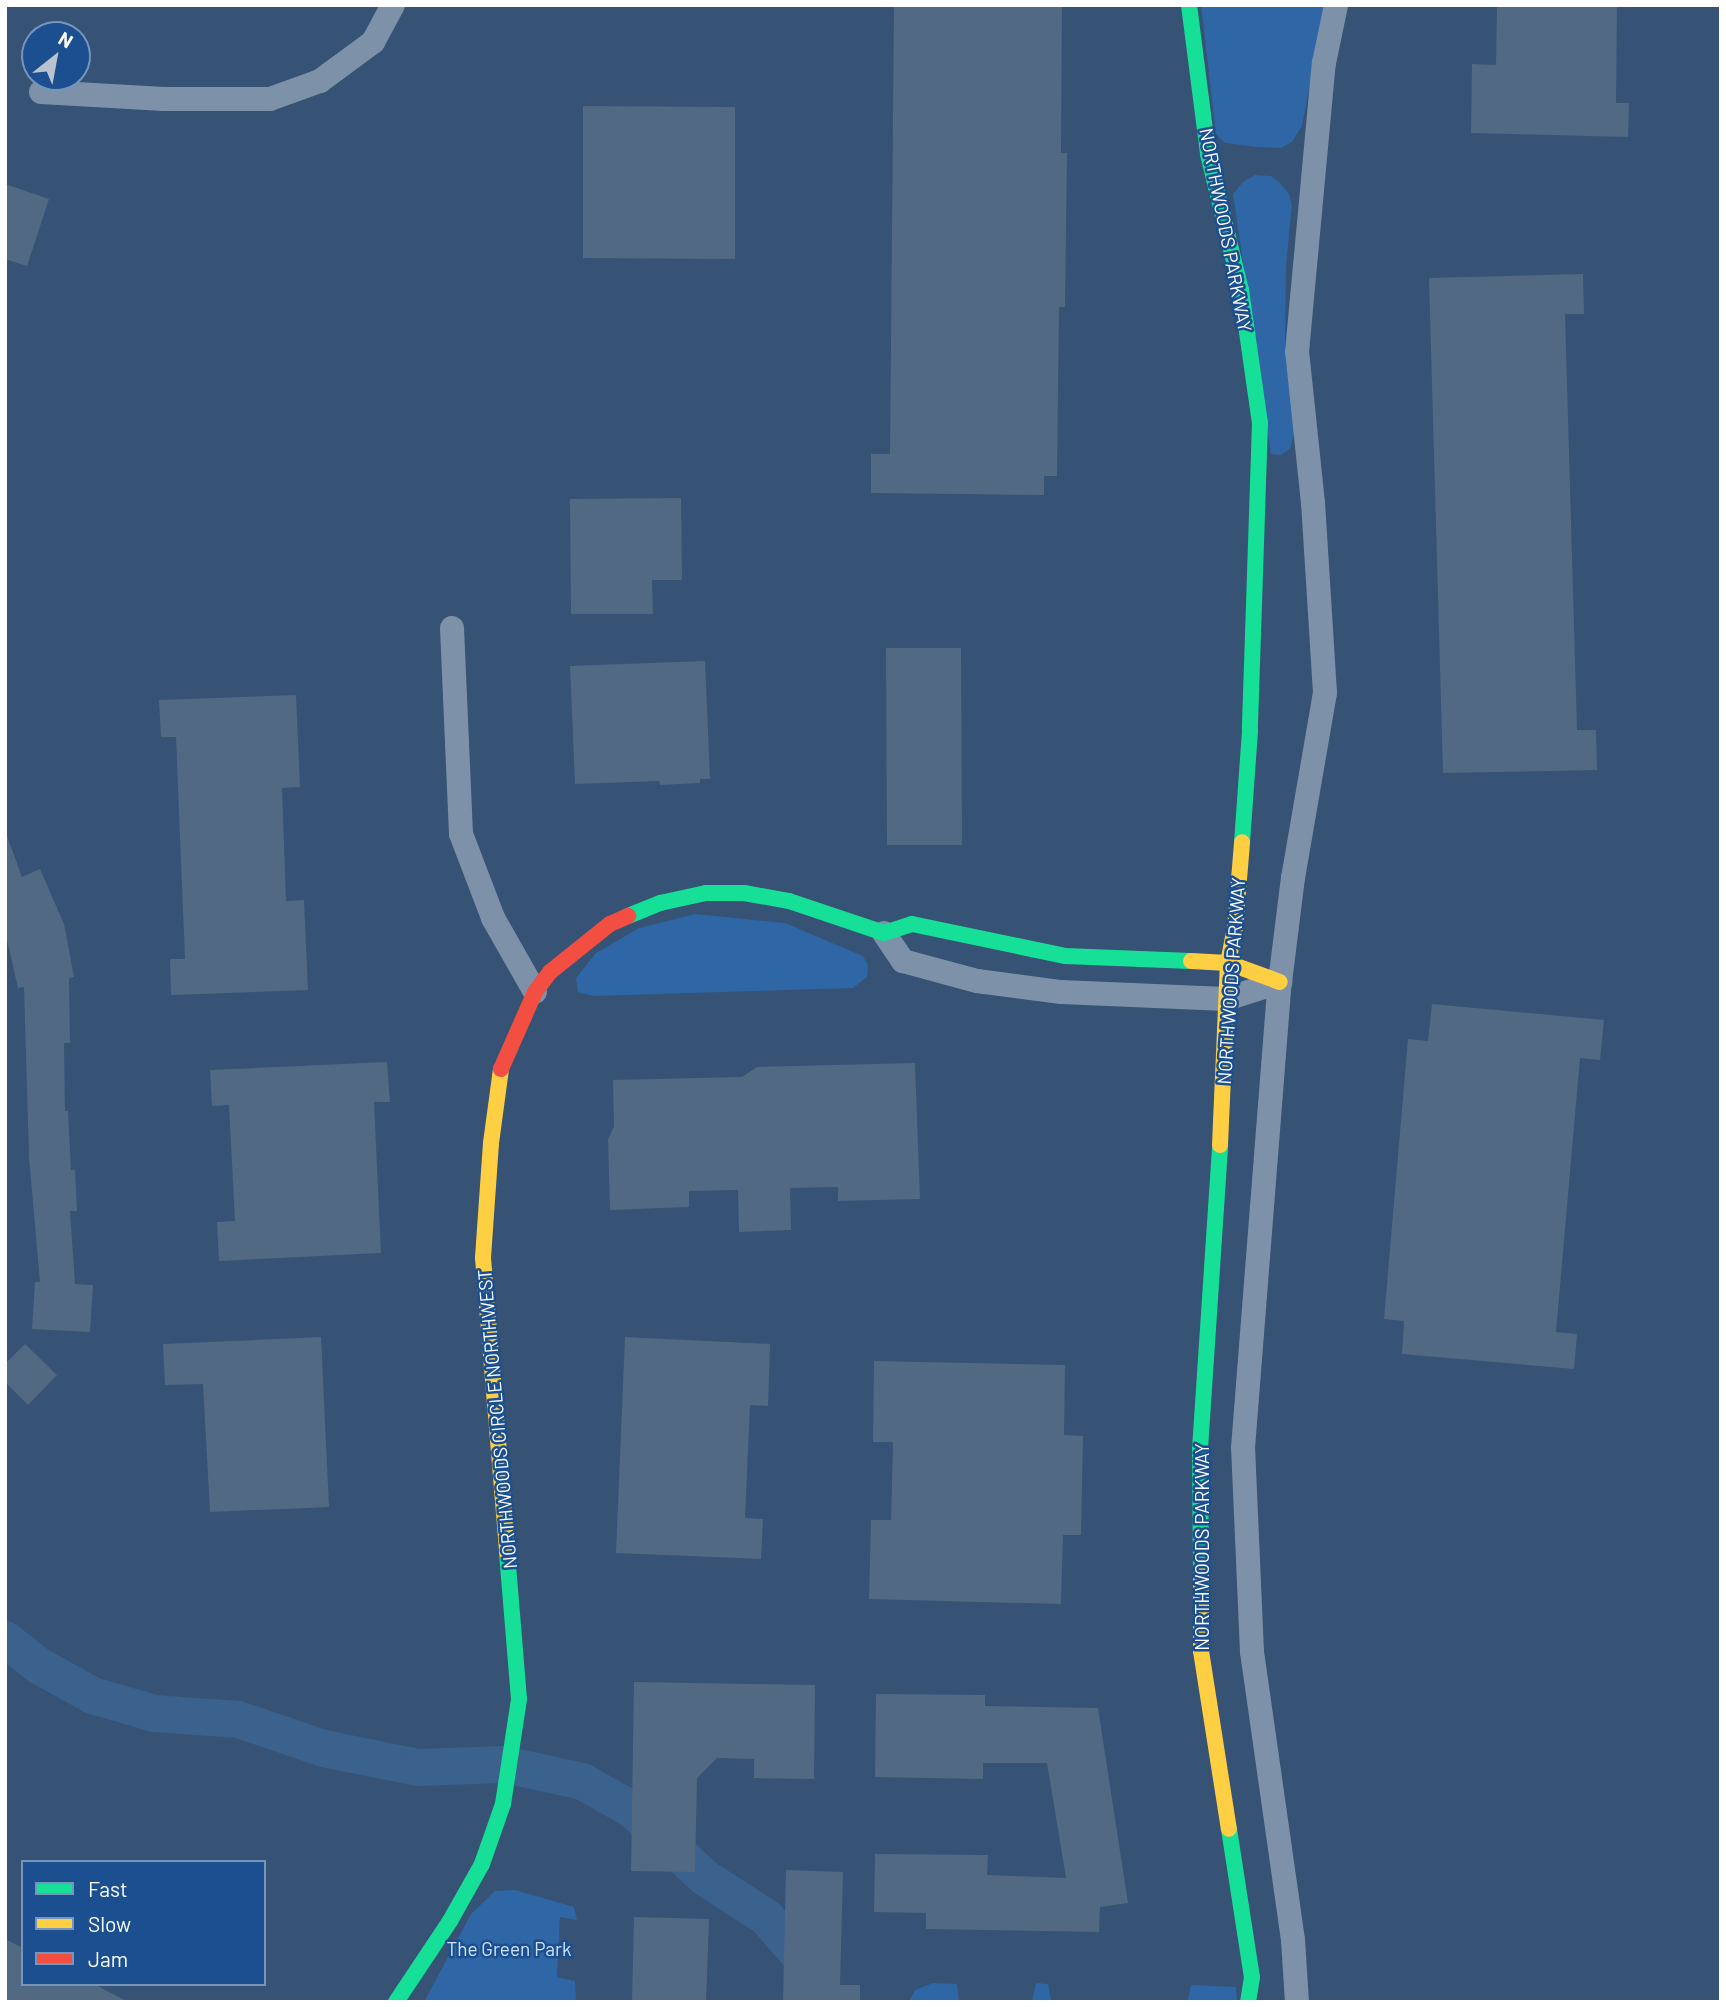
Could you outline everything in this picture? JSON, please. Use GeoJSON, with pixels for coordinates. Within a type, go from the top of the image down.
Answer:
{"type":"FeatureCollection","features":[{"type":"Feature","properties":{"kind":"street"},"geometry":{"type":"LineString","coordinates":[[41,92],[164,99],[270,99],[320,81],[373,42],[393,5]]}},
{"type":"Feature","properties":{"kind":"street","name":"NORTHWOODS PARKWAY"},"geometry":{"type":"LineString","coordinates":[[1189,5],[1208,154],[1241,290],[1260,423],[1259,523],[1250,731],[1235,928],[1228,962],[1216,1233],[1200,1449],[1201,1651],[1252,1977],[1248,2002]]}},
{"type":"Feature","properties":{"kind":"street"},"geometry":{"type":"LineString","coordinates":[[1297,2002],[1293,1940],[1252,1652],[1243,1448],[1280,982],[1293,878],[1325,693],[1313,503],[1297,352],[1324,63],[1336,5]]}},
{"type":"Feature","properties":{"kind":"street"},"geometry":{"type":"LineString","coordinates":[[452,628],[461,834],[493,918],[535,992]]}},
{"type":"Feature","properties":{"kind":"street","name":"NORTHWOODS CIRCLE NORTHWEST"},"geometry":{"type":"LineString","coordinates":[[396,2002],[450,1922],[482,1864],[503,1804],[519,1699],[483,1258],[491,1143],[501,1066],[535,992],[550,972],[610,924],[660,903],[706,893],[744,893],[789,901],[884,933]]}},
{"type":"Feature","properties":{"kind":"street"},"geometry":{"type":"LineString","coordinates":[[912,925],[1066,956],[1228,962],[1280,982],[1226,999],[1061,992],[977,981],[903,961],[884,933],[912,925]]}},
{"type":"Feature","properties":{"kind":"green space"},"geometry":{"type":"Polygon","coordinates":[[[1201,5],[1325,5],[1302,126],[1292,142],[1281,148],[1257,147],[1225,143],[1216,134],[1201,5]]]}},
{"type":"Feature","properties":{"kind":"green space"},"geometry":{"type":"Polygon","coordinates":[[[1255,175],[1271,176],[1280,183],[1289,194],[1292,205],[1286,265],[1285,349],[1295,431],[1290,449],[1281,455],[1271,454],[1233,194],[1243,182],[1255,175]]]}},
{"type":"Feature","properties":{"kind":"green space"},"geometry":{"type":"Polygon","coordinates":[[[695,914],[785,923],[863,956],[868,965],[867,977],[853,988],[593,996],[578,992],[576,978],[596,953],[639,928],[695,914]]]}},
{"type":"Feature","properties":{"kind":"green space","name":"The Green Park"},"geometry":{"type":"Polygon","coordinates":[[[515,1890],[574,1907],[577,1920],[560,1917],[557,1977],[575,1981],[576,2002],[424,2002],[471,1914],[495,1891],[515,1890]]]}},
{"type":"Feature","properties":{"kind":"green space"},"geometry":{"type":"Polygon","coordinates":[[[933,1983],[957,1984],[959,2001],[1032,2001],[1036,1983],[1048,1984],[1051,2001],[1069,2002],[909,2002],[915,1990],[933,1983]]]}},
{"type":"Feature","properties":{"kind":"green space"},"geometry":{"type":"Polygon","coordinates":[[[1191,1985],[1236,1987],[1237,2002],[1187,2002],[1191,1985]]]}},
{"type":"Feature","properties":{"kind":"building"},"geometry":{"type":"Polygon","coordinates":[[[894,5],[1062,5],[1061,153],[1067,153],[1065,307],[1059,307],[1057,476],[1044,476],[1044,495],[871,493],[871,454],[890,454],[894,5]]]}},
{"type":"Feature","properties":{"kind":"building"},"geometry":{"type":"Polygon","coordinates":[[[1497,5],[1617,5],[1616,103],[1629,103],[1628,137],[1471,133],[1472,64],[1496,65],[1497,5]]]}},
{"type":"Feature","properties":{"kind":"building"},"geometry":{"type":"Polygon","coordinates":[[[583,106],[735,107],[735,259],[583,258],[583,106]]]}},
{"type":"Feature","properties":{"kind":"building"},"geometry":{"type":"Polygon","coordinates":[[[5,184],[49,199],[27,266],[5,259],[5,184]]]}},
{"type":"Feature","properties":{"kind":"building"},"geometry":{"type":"Polygon","coordinates":[[[1583,274],[1584,314],[1565,314],[1577,730],[1596,730],[1597,770],[1443,773],[1429,278],[1583,274]]]}},
{"type":"Feature","properties":{"kind":"building"},"geometry":{"type":"Polygon","coordinates":[[[681,498],[682,580],[652,580],[653,614],[571,614],[570,499],[681,498]]]}},
{"type":"Feature","properties":{"kind":"building"},"geometry":{"type":"Polygon","coordinates":[[[886,648],[961,648],[962,845],[887,845],[886,648]]]}},
{"type":"Feature","properties":{"kind":"building"},"geometry":{"type":"Polygon","coordinates":[[[705,661],[710,779],[700,779],[700,783],[660,785],[659,781],[575,784],[570,666],[705,661]]]}},
{"type":"Feature","properties":{"kind":"building"},"geometry":{"type":"Polygon","coordinates":[[[296,695],[300,787],[282,788],[286,901],[304,900],[308,990],[171,995],[170,959],[185,959],[176,737],[161,737],[159,700],[296,695]]]}},
{"type":"Feature","properties":{"kind":"building"},"geometry":{"type":"Polygon","coordinates":[[[7,836],[22,877],[40,869],[64,924],[74,977],[69,978],[70,1043],[64,1043],[65,1111],[68,1111],[71,1170],[75,1170],[77,1211],[70,1211],[75,1284],[93,1285],[90,1332],[32,1329],[35,1282],[40,1282],[29,1157],[24,987],[18,988],[5,931],[7,836]]]}},
{"type":"Feature","properties":{"kind":"building"},"geometry":{"type":"Polygon","coordinates":[[[1432,1004],[1604,1020],[1600,1060],[1580,1058],[1556,1332],[1577,1334],[1574,1369],[1402,1354],[1404,1321],[1384,1319],[1408,1039],[1428,1041],[1432,1004]]]}},
{"type":"Feature","properties":{"kind":"building"},"geometry":{"type":"Polygon","coordinates":[[[387,1062],[390,1102],[374,1102],[381,1253],[219,1261],[217,1222],[235,1221],[229,1105],[212,1106],[210,1070],[387,1062]]]}},
{"type":"Feature","properties":{"kind":"building"},"geometry":{"type":"Polygon","coordinates":[[[915,1063],[920,1199],[838,1201],[838,1187],[790,1188],[791,1230],[739,1232],[738,1190],[689,1191],[689,1207],[610,1210],[608,1139],[614,1127],[613,1080],[742,1077],[757,1067],[915,1063]]]}},
{"type":"Feature","properties":{"kind":"building"},"geometry":{"type":"Polygon","coordinates":[[[321,1337],[329,1507],[210,1512],[203,1384],[165,1385],[163,1344],[321,1337]]]}},
{"type":"Feature","properties":{"kind":"building"},"geometry":{"type":"Polygon","coordinates":[[[625,1337],[770,1344],[768,1406],[750,1405],[745,1518],[763,1519],[761,1559],[616,1553],[625,1337]]]}},
{"type":"Feature","properties":{"kind":"building"},"geometry":{"type":"Polygon","coordinates":[[[25,1344],[57,1375],[28,1405],[5,1382],[5,1364],[25,1344]]]}},
{"type":"Feature","properties":{"kind":"building"},"geometry":{"type":"Polygon","coordinates":[[[874,1361],[1065,1365],[1064,1435],[1083,1436],[1081,1535],[1063,1535],[1061,1604],[869,1599],[871,1520],[891,1520],[893,1442],[873,1442],[874,1361]]]}},
{"type":"Feature","properties":{"kind":"building"},"geometry":{"type":"Polygon","coordinates":[[[634,1682],[815,1685],[814,1779],[754,1778],[754,1759],[717,1758],[697,1778],[695,1872],[631,1871],[634,1682]]]}},
{"type":"Feature","properties":{"kind":"building"},"geometry":{"type":"Polygon","coordinates":[[[876,1694],[985,1695],[985,1706],[1098,1708],[1128,1903],[1100,1907],[1099,1932],[926,1929],[926,1913],[874,1912],[875,1854],[988,1855],[987,1875],[1066,1878],[1047,1763],[983,1763],[983,1779],[875,1777],[876,1694]]]}},
{"type":"Feature","properties":{"kind":"building"},"geometry":{"type":"Polygon","coordinates":[[[786,1870],[843,1872],[840,1985],[860,1985],[860,2002],[783,2002],[786,1870]]]}},
{"type":"Feature","properties":{"kind":"building"},"geometry":{"type":"Polygon","coordinates":[[[634,1917],[709,1919],[706,2002],[632,2002],[634,1917]]]}},
{"type":"Feature","properties":{"kind":"building"},"geometry":{"type":"Polygon","coordinates":[[[5,1939],[21,1947],[21,1986],[98,1986],[128,2002],[5,2002],[5,1939]]]}},
{"type":"Feature","properties":{"kind":"waterway"},"geometry":{"type":"LineString","coordinates":[[5,1639],[38,1665],[92,1695],[154,1713],[238,1719],[323,1748],[417,1767],[504,1764],[582,1781],[633,1810],[704,1877],[766,1917],[816,1975]]}},
{"type":"Feature","properties":{"kind":"traffic: fast"},"geometry":{"type":"LineString","coordinates":[[1189,5],[1208,154],[1241,290],[1260,423],[1250,731],[1242,842]]}},
{"type":"Feature","properties":{"kind":"traffic: fast"},"geometry":{"type":"LineString","coordinates":[[628,916],[660,903],[706,893],[744,893],[789,901],[884,933],[912,924],[1065,956],[1191,961]]}},
{"type":"Feature","properties":{"kind":"traffic: fast"},"geometry":{"type":"LineString","coordinates":[[1201,1571],[1200,1449],[1220,1145]]}},
{"type":"Feature","properties":{"kind":"traffic: fast"},"geometry":{"type":"LineString","coordinates":[[396,2002],[450,1921],[482,1864],[503,1804],[519,1699],[507,1553]]}},
{"type":"Feature","properties":{"kind":"traffic: fast"},"geometry":{"type":"LineString","coordinates":[[1229,1829],[1252,1977],[1248,2002]]}},
{"type":"Feature","properties":{"kind":"traffic: slow"},"geometry":{"type":"LineString","coordinates":[[1220,1145],[1228,963],[1235,928],[1242,842]]}},
{"type":"Feature","properties":{"kind":"traffic: slow"},"geometry":{"type":"LineString","coordinates":[[1191,961],[1228,963],[1280,982]]}},
{"type":"Feature","properties":{"kind":"traffic: slow"},"geometry":{"type":"LineString","coordinates":[[501,1069],[491,1143],[483,1258],[507,1553]]}},
{"type":"Feature","properties":{"kind":"traffic: slow"},"geometry":{"type":"LineString","coordinates":[[1201,1571],[1201,1651],[1229,1829]]}},
{"type":"Feature","properties":{"kind":"traffic: jam"},"geometry":{"type":"LineString","coordinates":[[501,1069],[535,992],[550,972],[610,924],[628,916]]}}]}
